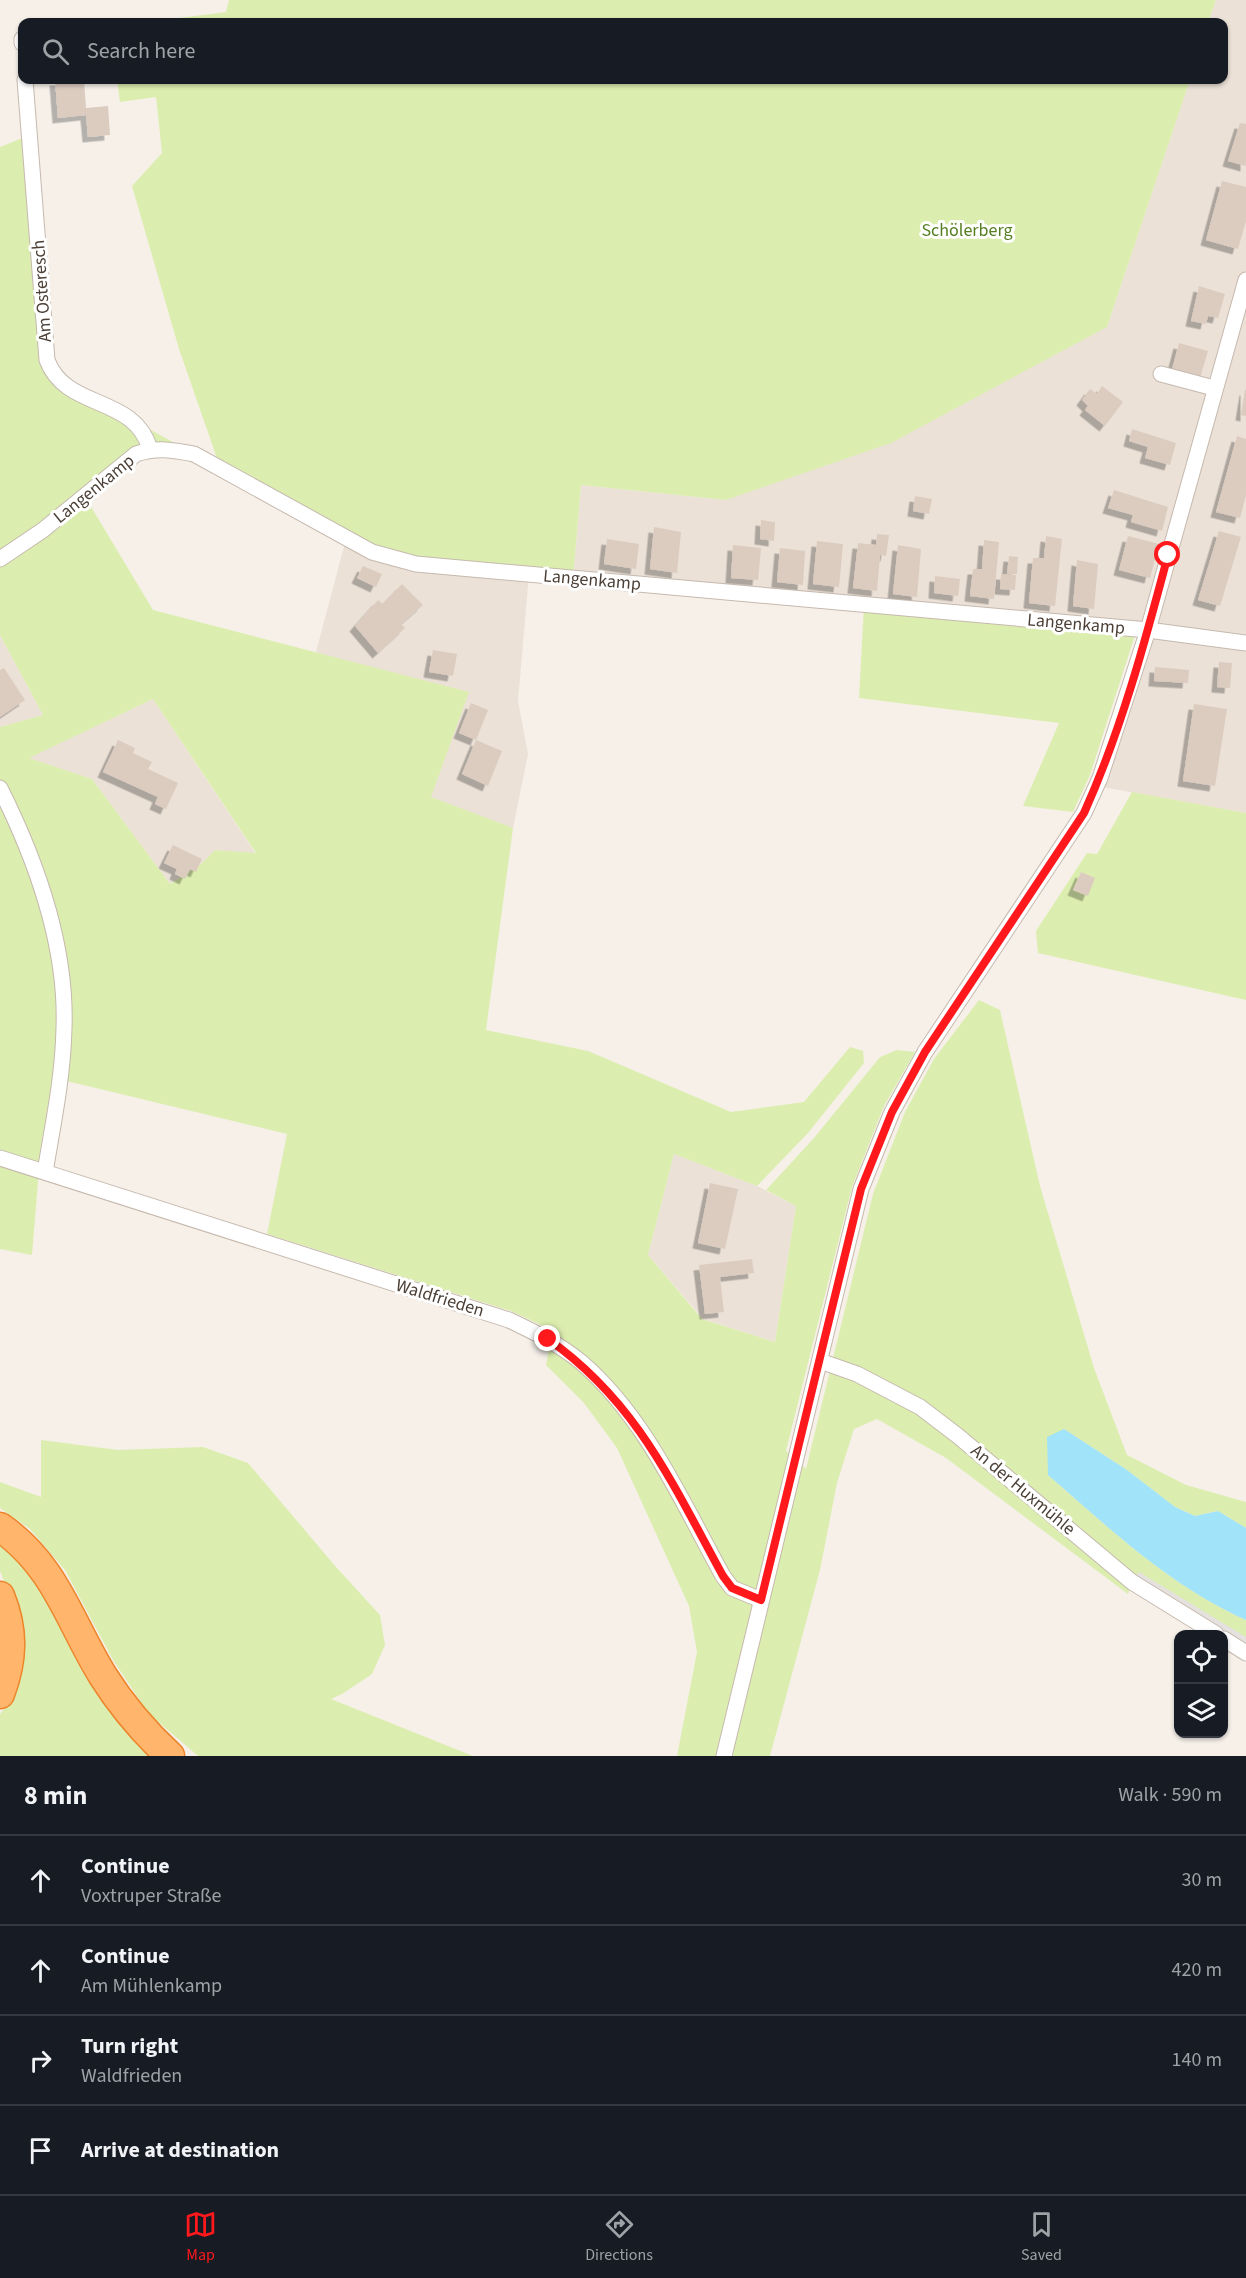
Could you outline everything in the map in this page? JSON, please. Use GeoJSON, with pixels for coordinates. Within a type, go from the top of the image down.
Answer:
{"type":"FeatureCollection","features":[{"type":"Feature","properties":{"kind":"highway"},"geometry":{"type":"LineString","coordinates":[[0,1527],[19,1541],[48,1574],[102,1675],[138,1727],[170,1756]]}},
{"type":"Feature","properties":{"kind":"highway"},"geometry":{"type":"LineString","coordinates":[[0,1596],[12,1637],[9,1671],[0,1694]]}},
{"type":"Feature","properties":{"kind":"street","name":"Am Osteresch"},"geometry":{"type":"LineString","coordinates":[[26,84],[47,360],[53,375],[63,385],[131,418],[141,427],[150,449]]}},
{"type":"Feature","properties":{"kind":"street"},"geometry":{"type":"LineString","coordinates":[[724,1756],[861,1189],[892,1112],[925,1052],[1084,813],[1100,778],[1148,630],[1246,280]]}},
{"type":"Feature","properties":{"kind":"street"},"geometry":{"type":"LineString","coordinates":[[1161,374],[1214,388]]}},
{"type":"Feature","properties":{"kind":"street","name":"Langenkamp"},"geometry":{"type":"LineString","coordinates":[[0,559],[44,530],[136,454],[150,449],[165,448],[195,454],[372,552],[416,564],[1148,630],[1246,643]]}},
{"type":"Feature","properties":{"kind":"street"},"geometry":{"type":"LineString","coordinates":[[0,788],[16,820],[46,900],[60,966],[64,1026],[61,1073],[45,1172]]}},
{"type":"Feature","properties":{"kind":"street","name":"Waldfrieden"},"geometry":{"type":"LineString","coordinates":[[0,1158],[509,1320],[548,1339],[580,1361],[607,1388],[632,1419],[664,1469],[723,1576],[732,1588],[761,1600]]}},
{"type":"Feature","properties":{"kind":"street","name":"An der Huxmühle"},"geometry":{"type":"LineString","coordinates":[[820,1361],[857,1374],[920,1407],[958,1436],[1132,1582],[1208,1630]]}},
{"type":"Feature","properties":{"kind":"street"},"geometry":{"type":"LineString","coordinates":[[1228,1642],[1246,1653]]}},
{"type":"Feature","properties":{"kind":"shaded area"},"geometry":{"type":"Polygon","coordinates":[[[1216,0],[1246,0],[1246,813],[1097,786],[1148,631],[573,579],[581,485],[726,500],[1107,327],[1189,84],[1228,84],[1228,18],[1209,18],[1216,0]]]}},
{"type":"Feature","properties":{"kind":"shaded area"},"geometry":{"type":"Polygon","coordinates":[[[346,539],[529,574],[518,701],[528,754],[513,828],[430,798],[316,652],[346,539]]]}},
{"type":"Feature","properties":{"kind":"shaded area"},"geometry":{"type":"Polygon","coordinates":[[[0,635],[43,715],[0,727],[0,635]]]}},
{"type":"Feature","properties":{"kind":"shaded area"},"geometry":{"type":"Polygon","coordinates":[[[153,699],[256,854],[215,850],[201,864],[170,884],[92,779],[28,758],[153,699]]]}},
{"type":"Feature","properties":{"kind":"shaded area"},"geometry":{"type":"Polygon","coordinates":[[[674,1154],[757,1186],[796,1206],[775,1342],[703,1319],[648,1255],[674,1154]]]}},
{"type":"Feature","properties":{"kind":"shaded area"},"geometry":{"type":"Polygon","coordinates":[[[1139,1572],[1246,1637],[1246,1653],[1228,1642],[1228,1630],[1209,1630],[1132,1582],[1139,1572]]]}},
{"type":"Feature","properties":{"kind":"green space"},"geometry":{"type":"Polygon","coordinates":[[[229,0],[1216,0],[1209,18],[179,18],[226,12],[229,0]]]}},
{"type":"Feature","properties":{"kind":"green space","name":"Schölerberg"},"geometry":{"type":"Polygon","coordinates":[[[118,84],[1189,84],[1107,327],[891,443],[726,500],[581,485],[573,579],[372,552],[221,470],[179,349],[132,186],[162,153],[156,97],[120,102],[118,84]]]}},
{"type":"Feature","properties":{"kind":"green space"},"geometry":{"type":"Polygon","coordinates":[[[30,135],[53,375],[194,454],[150,449],[84,495],[153,610],[469,692],[431,797],[513,828],[486,1030],[588,1051],[731,1112],[804,1102],[850,1047],[863,1051],[864,1063],[808,1133],[757,1186],[674,1154],[648,1255],[702,1319],[775,1342],[796,1206],[766,1190],[814,1138],[880,1057],[897,1050],[915,1052],[884,1106],[852,1187],[786,1451],[806,1469],[873,1194],[905,1112],[934,1059],[979,1000],[1000,1010],[1040,1186],[1094,1368],[1127,1455],[1186,1485],[1246,1502],[1246,1528],[1218,1511],[1195,1516],[1175,1507],[1127,1470],[1064,1429],[1048,1475],[1118,1536],[1166,1573],[1192,1591],[1246,1620],[1246,1653],[1228,1642],[1228,1630],[1209,1630],[1132,1583],[1128,1594],[946,1458],[877,1419],[854,1429],[837,1483],[820,1570],[770,1756],[677,1756],[697,1652],[689,1606],[617,1448],[584,1403],[546,1365],[549,1349],[558,1333],[511,1311],[267,1234],[287,1134],[54,1078],[41,1146],[32,1255],[0,1249],[0,727],[43,715],[0,635],[0,147],[30,135]],[[153,699],[29,758],[92,779],[170,884],[201,864],[215,850],[256,853],[153,699]]]}},
{"type":"Feature","properties":{"kind":"green space"},"geometry":{"type":"Polygon","coordinates":[[[864,605],[1137,629],[1090,775],[1073,812],[1023,806],[1059,723],[859,698],[864,605]]]}},
{"type":"Feature","properties":{"kind":"green space"},"geometry":{"type":"Polygon","coordinates":[[[1132,792],[1246,813],[1246,1000],[1038,953],[1036,931],[1087,853],[1097,854],[1132,792]]]}},
{"type":"Feature","properties":{"kind":"green space"},"geometry":{"type":"Polygon","coordinates":[[[41,1440],[118,1450],[203,1447],[248,1463],[380,1615],[385,1645],[372,1674],[331,1699],[473,1756],[198,1756],[149,1714],[113,1660],[65,1570],[30,1529],[0,1508],[0,1482],[41,1497],[41,1440]]]}},
{"type":"Feature","properties":{"kind":"green space"},"geometry":{"type":"Polygon","coordinates":[[[0,1540],[39,1575],[157,1756],[0,1756],[0,1714],[5,1708],[19,1669],[18,1616],[0,1571],[0,1540]]]}},
{"type":"Feature","properties":{"kind":"water"},"geometry":{"type":"Polygon","coordinates":[[[1064,1429],[1127,1470],[1175,1507],[1195,1516],[1218,1511],[1246,1528],[1246,1620],[1192,1591],[1166,1573],[1118,1536],[1048,1475],[1047,1437],[1064,1429]]]}},
{"type":"Feature","properties":{"kind":"building"},"geometry":{"type":"Polygon","coordinates":[[[55,84],[84,84],[86,108],[108,106],[110,135],[88,137],[86,115],[58,118],[55,84]]]}},
{"type":"Feature","properties":{"kind":"building"},"geometry":{"type":"Polygon","coordinates":[[[1240,123],[1246,124],[1246,166],[1228,161],[1240,123]]]}},
{"type":"Feature","properties":{"kind":"building"},"geometry":{"type":"Polygon","coordinates":[[[1222,181],[1246,187],[1246,221],[1238,249],[1206,240],[1222,181]]]}},
{"type":"Feature","properties":{"kind":"building"},"geometry":{"type":"Polygon","coordinates":[[[1199,286],[1225,294],[1218,318],[1208,316],[1206,324],[1191,321],[1199,286]]]}},
{"type":"Feature","properties":{"kind":"building"},"geometry":{"type":"Polygon","coordinates":[[[1179,343],[1208,351],[1199,381],[1171,373],[1179,343]]]}},
{"type":"Feature","properties":{"kind":"building"},"geometry":{"type":"Polygon","coordinates":[[[1102,386],[1123,402],[1105,426],[1085,410],[1088,406],[1082,400],[1090,389],[1097,394],[1102,386]]]}},
{"type":"Feature","properties":{"kind":"building"},"geometry":{"type":"Polygon","coordinates":[[[1246,390],[1246,416],[1241,415],[1246,390]]]}},
{"type":"Feature","properties":{"kind":"building"},"geometry":{"type":"Polygon","coordinates":[[[1132,429],[1176,443],[1170,465],[1145,458],[1148,447],[1129,441],[1132,429]]]}},
{"type":"Feature","properties":{"kind":"building"},"geometry":{"type":"Polygon","coordinates":[[[1237,436],[1246,439],[1246,495],[1240,518],[1216,512],[1237,436]]]}},
{"type":"Feature","properties":{"kind":"building"},"geometry":{"type":"Polygon","coordinates":[[[1114,490],[1168,507],[1162,531],[1131,522],[1133,515],[1108,508],[1114,490]]]}},
{"type":"Feature","properties":{"kind":"building"},"geometry":{"type":"Polygon","coordinates":[[[915,496],[932,499],[929,514],[913,511],[915,496]]]}},
{"type":"Feature","properties":{"kind":"building"},"geometry":{"type":"Polygon","coordinates":[[[761,520],[775,522],[774,541],[760,539],[761,520]]]}},
{"type":"Feature","properties":{"kind":"building"},"geometry":{"type":"Polygon","coordinates":[[[654,527],[681,532],[677,573],[650,569],[654,527]]]}},
{"type":"Feature","properties":{"kind":"building"},"geometry":{"type":"Polygon","coordinates":[[[1219,531],[1241,537],[1220,606],[1198,600],[1219,531]]]}},
{"type":"Feature","properties":{"kind":"building"},"geometry":{"type":"Polygon","coordinates":[[[877,534],[889,535],[886,556],[880,555],[877,591],[853,588],[858,543],[876,545],[877,534]]]}},
{"type":"Feature","properties":{"kind":"building"},"geometry":{"type":"Polygon","coordinates":[[[1046,536],[1062,539],[1055,606],[1029,603],[1033,558],[1044,558],[1046,536]]]}},
{"type":"Feature","properties":{"kind":"building"},"geometry":{"type":"Polygon","coordinates":[[[1128,536],[1159,544],[1150,578],[1119,570],[1128,536]]]}},
{"type":"Feature","properties":{"kind":"building"},"geometry":{"type":"Polygon","coordinates":[[[607,539],[639,544],[636,569],[604,564],[607,539]]]}},
{"type":"Feature","properties":{"kind":"building"},"geometry":{"type":"Polygon","coordinates":[[[984,540],[999,542],[994,599],[970,596],[973,569],[982,569],[984,540]]]}},
{"type":"Feature","properties":{"kind":"building"},"geometry":{"type":"Polygon","coordinates":[[[817,541],[843,544],[839,587],[813,584],[817,541]]]}},
{"type":"Feature","properties":{"kind":"building"},"geometry":{"type":"Polygon","coordinates":[[[733,545],[761,548],[758,580],[731,578],[733,545]]]}},
{"type":"Feature","properties":{"kind":"building"},"geometry":{"type":"Polygon","coordinates":[[[898,545],[921,549],[917,597],[893,594],[898,545]]]}},
{"type":"Feature","properties":{"kind":"building"},"geometry":{"type":"Polygon","coordinates":[[[780,548],[805,551],[803,585],[777,582],[780,548]]]}},
{"type":"Feature","properties":{"kind":"building"},"geometry":{"type":"Polygon","coordinates":[[[1009,556],[1018,557],[1017,574],[1007,574],[1009,556]]]}},
{"type":"Feature","properties":{"kind":"building"},"geometry":{"type":"Polygon","coordinates":[[[1077,560],[1098,564],[1094,609],[1073,606],[1077,560]]]}},
{"type":"Feature","properties":{"kind":"building"},"geometry":{"type":"Polygon","coordinates":[[[363,566],[382,574],[376,587],[357,578],[363,566]]]}},
{"type":"Feature","properties":{"kind":"building"},"geometry":{"type":"Polygon","coordinates":[[[1001,574],[1016,575],[1015,590],[1000,589],[1001,574]]]}},
{"type":"Feature","properties":{"kind":"building"},"geometry":{"type":"Polygon","coordinates":[[[935,576],[960,579],[958,596],[934,593],[935,576]]]}},
{"type":"Feature","properties":{"kind":"building"},"geometry":{"type":"Polygon","coordinates":[[[402,584],[423,605],[401,624],[405,628],[378,653],[355,626],[378,600],[383,604],[402,584]]]}},
{"type":"Feature","properties":{"kind":"building"},"geometry":{"type":"Polygon","coordinates":[[[433,650],[457,654],[453,676],[429,672],[433,650]]]}},
{"type":"Feature","properties":{"kind":"building"},"geometry":{"type":"Polygon","coordinates":[[[1219,662],[1232,663],[1230,688],[1217,687],[1219,662]]]}},
{"type":"Feature","properties":{"kind":"building"},"geometry":{"type":"Polygon","coordinates":[[[1155,667],[1189,670],[1188,683],[1154,681],[1155,667]]]}},
{"type":"Feature","properties":{"kind":"building"},"geometry":{"type":"Polygon","coordinates":[[[4,668],[25,700],[0,717],[0,670],[4,668]]]}},
{"type":"Feature","properties":{"kind":"building"},"geometry":{"type":"Polygon","coordinates":[[[471,703],[488,710],[476,740],[459,733],[471,703]]]}},
{"type":"Feature","properties":{"kind":"building"},"geometry":{"type":"Polygon","coordinates":[[[1194,704],[1227,709],[1215,786],[1183,781],[1194,704]]]}},
{"type":"Feature","properties":{"kind":"building"},"geometry":{"type":"Polygon","coordinates":[[[118,740],[135,748],[133,753],[152,762],[148,769],[178,783],[166,809],[155,804],[158,797],[103,772],[118,740]]]}},
{"type":"Feature","properties":{"kind":"building"},"geometry":{"type":"Polygon","coordinates":[[[476,740],[502,751],[488,786],[462,774],[476,740]]]}},
{"type":"Feature","properties":{"kind":"building"},"geometry":{"type":"Polygon","coordinates":[[[173,845],[202,859],[196,872],[190,869],[185,879],[175,874],[177,869],[164,863],[173,845]]]}},
{"type":"Feature","properties":{"kind":"building"},"geometry":{"type":"Polygon","coordinates":[[[1081,872],[1095,878],[1088,896],[1073,890],[1081,872]]]}},
{"type":"Feature","properties":{"kind":"building"},"geometry":{"type":"Polygon","coordinates":[[[710,1183],[738,1189],[725,1249],[698,1243],[710,1183]]]}},
{"type":"Feature","properties":{"kind":"building"},"geometry":{"type":"Polygon","coordinates":[[[752,1259],[754,1273],[720,1277],[724,1312],[705,1314],[699,1265],[752,1259]]]}},
{"type":"Feature","properties":{"kind":"route"},"geometry":{"type":"LineString","coordinates":[[548,1339],[580,1361],[607,1388],[632,1419],[664,1469],[723,1576],[732,1588],[749,1597],[761,1600],[861,1189],[892,1112],[925,1052],[1084,813],[1100,778],[1148,630],[1168,555]]}}]}
